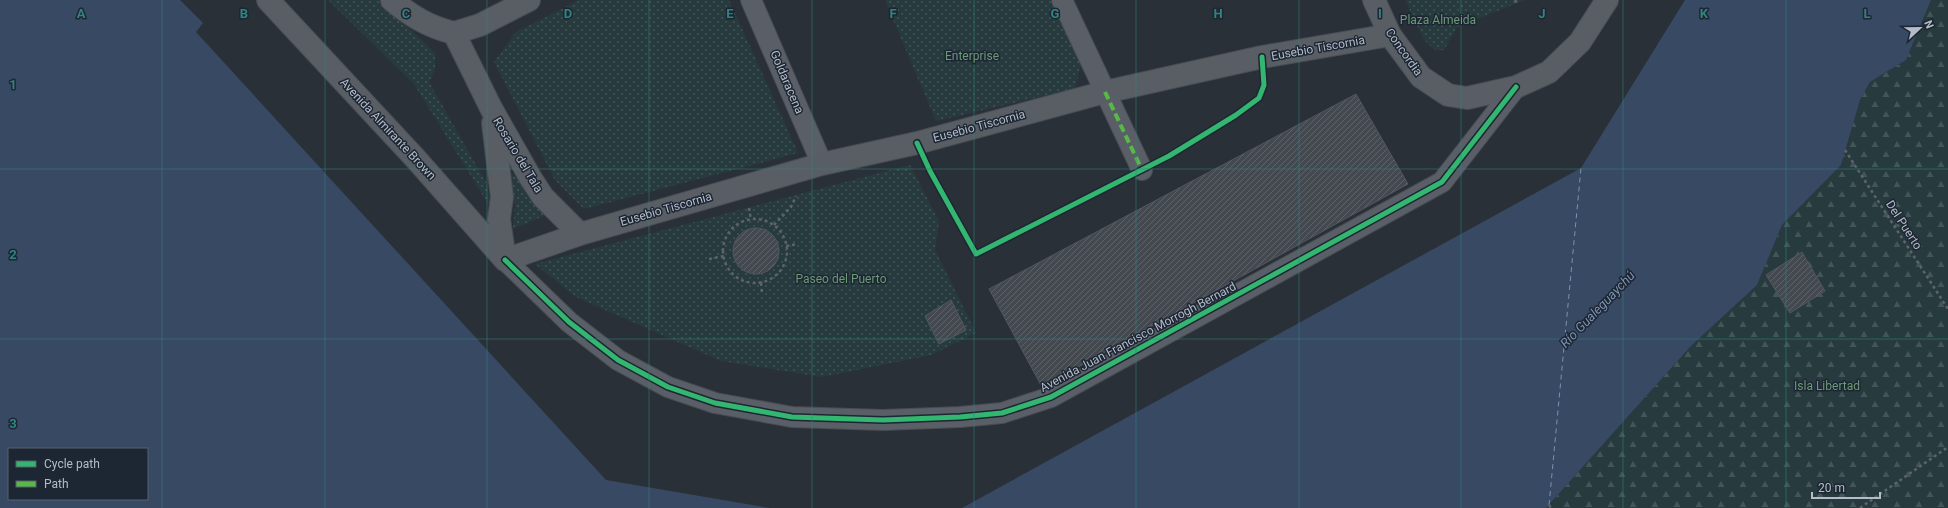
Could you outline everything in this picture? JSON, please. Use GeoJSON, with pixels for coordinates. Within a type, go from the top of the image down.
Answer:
{"type":"FeatureCollection","features":[{"type":"Feature","properties":{"kind":"main road","name":"Avenida Almirante Brown"},"geometry":{"type":"LineString","coordinates":[[268,0],[415,158],[505,260]]}},
{"type":"Feature","properties":{"kind":"main road"},"geometry":{"type":"LineString","coordinates":[[392,0],[407,13],[433,28],[454,33],[480,25],[529,0]]}},
{"type":"Feature","properties":{"kind":"main road","name":"Concordia"},"geometry":{"type":"LineString","coordinates":[[1374,0],[1390,35],[1421,77],[1448,95],[1467,98],[1516,87],[1549,72],[1580,42],[1607,0]]}},
{"type":"Feature","properties":{"kind":"main road","name":"Rosario del Tala"},"geometry":{"type":"LineString","coordinates":[[454,33],[491,108],[530,177],[543,197],[580,234]]}},
{"type":"Feature","properties":{"kind":"main road","name":"Eusebio Tiscornia"},"geometry":{"type":"LineString","coordinates":[[505,260],[580,234],[815,166],[917,143],[1105,92],[1262,57],[1390,35]]}},
{"type":"Feature","properties":{"kind":"main road","name":"Rosario del Tala"},"geometry":{"type":"LineString","coordinates":[[491,108],[502,197],[499,219],[505,260]]}},
{"type":"Feature","properties":{"kind":"street","name":"Goldaracena"},"geometry":{"type":"LineString","coordinates":[[751,0],[815,166]]}},
{"type":"Feature","properties":{"kind":"street"},"geometry":{"type":"LineString","coordinates":[[1062,0],[1142,170]]}},
{"type":"Feature","properties":{"kind":"street","name":"Avenida Juan Francisco Morrogh Bernard"},"geometry":{"type":"LineString","coordinates":[[505,260],[569,322],[618,360],[668,387],[715,403],[792,417],[883,420],[960,417],[1002,413],[1023,408],[1051,397],[1442,182],[1516,87]]}},
{"type":"Feature","properties":{"kind":"path"},"geometry":{"type":"LineString","coordinates":[[774,225],[791,208],[815,166]]}},
{"type":"Feature","properties":{"kind":"path"},"geometry":{"type":"LineString","coordinates":[[750,210],[751,220]]}},
{"type":"Feature","properties":{"kind":"path"},"geometry":{"type":"LineString","coordinates":[[751,220],[765,221],[774,225],[781,232],[786,246],[785,262],[780,272],[772,279],[761,283],[750,283],[740,280],[731,273],[725,264],[724,242],[729,232],[736,225],[751,220]]}},
{"type":"Feature","properties":{"kind":"path"},"geometry":{"type":"LineString","coordinates":[[786,246],[798,244]]}},
{"type":"Feature","properties":{"kind":"path"},"geometry":{"type":"LineString","coordinates":[[709,259],[724,256]]}},
{"type":"Feature","properties":{"kind":"path"},"geometry":{"type":"LineString","coordinates":[[761,283],[762,294]]}},
{"type":"Feature","properties":{"kind":"path"},"geometry":{"type":"LineString","coordinates":[[1860,508],[1948,447]]}},
{"type":"Feature","properties":{"kind":"green space"},"geometry":{"type":"Polygon","coordinates":[[[328,0],[381,0],[435,53],[435,69],[429,82],[487,184],[492,210],[414,84],[328,0]]]}},
{"type":"Feature","properties":{"kind":"green space"},"geometry":{"type":"Polygon","coordinates":[[[579,0],[729,0],[798,153],[584,209],[555,180],[494,62],[516,32],[579,0]]]}},
{"type":"Feature","properties":{"kind":"green space","name":"Enterprise"},"geometry":{"type":"Polygon","coordinates":[[[885,0],[1050,0],[1081,64],[1075,89],[936,121],[885,0]]]}},
{"type":"Feature","properties":{"kind":"green space","name":"Plaza Almeida"},"geometry":{"type":"Polygon","coordinates":[[[1405,0],[1525,0],[1457,27],[1444,50],[1435,50],[1424,40],[1405,0]]]}},
{"type":"Feature","properties":{"kind":"green space","name":"Isla Libertad"},"geometry":{"type":"Polygon","coordinates":[[[1931,0],[1948,0],[1948,508],[1546,508],[1691,346],[1757,285],[1782,225],[1841,165],[1860,100],[1870,82],[1906,60],[1931,0]]]}},
{"type":"Feature","properties":{"kind":"green space","name":"Paseo del Puerto"},"geometry":{"type":"Polygon","coordinates":[[[910,165],[939,221],[935,250],[976,333],[931,355],[822,377],[721,361],[576,297],[535,264],[910,165]]]}},
{"type":"Feature","properties":{"kind":"green space"},"geometry":{"type":"Polygon","coordinates":[[[511,172],[539,201],[544,216],[513,229],[515,205],[511,172]]]}},
{"type":"Feature","properties":{"kind":"water"},"geometry":{"type":"Polygon","coordinates":[[[0,0],[180,0],[203,23],[196,32],[606,480],[770,508],[0,508],[0,0]]]}},
{"type":"Feature","properties":{"kind":"water","name":"Río Gualeguaychú"},"geometry":{"type":"Polygon","coordinates":[[[1685,0],[1931,0],[1906,60],[1870,82],[1860,100],[1841,165],[1782,225],[1757,285],[1691,346],[1546,508],[962,508],[1581,168],[1685,0]]]}},
{"type":"Feature","properties":{"kind":"building"},"geometry":{"type":"Polygon","coordinates":[[[1356,94],[1408,184],[1042,387],[989,289],[1356,94]]]}},
{"type":"Feature","properties":{"kind":"building"},"geometry":{"type":"Polygon","coordinates":[[[761,228],[765,229],[775,238],[778,242],[778,260],[769,270],[761,274],[751,274],[743,270],[734,260],[733,246],[737,238],[747,229],[761,228]]]}},
{"type":"Feature","properties":{"kind":"building"},"geometry":{"type":"Polygon","coordinates":[[[1802,252],[1825,291],[1790,313],[1766,275],[1802,252]]]}},
{"type":"Feature","properties":{"kind":"building"},"geometry":{"type":"Polygon","coordinates":[[[951,300],[966,330],[939,344],[925,316],[951,300]]]}},
{"type":"Feature","properties":{"kind":"ferry route"},"geometry":{"type":"LineString","coordinates":[[1549,505],[1581,168]]}},
{"type":"Feature","properties":{"kind":"marked path"},"geometry":{"type":"LineString","coordinates":[[1105,92],[1142,170]]}},
{"type":"Feature","properties":{"kind":"cycle path"},"geometry":{"type":"LineString","coordinates":[[917,143],[930,171],[976,254],[1169,156],[1236,115],[1259,98],[1264,85],[1262,57]]}},
{"type":"Feature","properties":{"kind":"cycle path"},"geometry":{"type":"LineString","coordinates":[[505,260],[569,322],[618,360],[668,387],[715,403],[792,417],[883,420],[960,417],[1002,413],[1051,397],[1442,182],[1516,87]]}}]}
